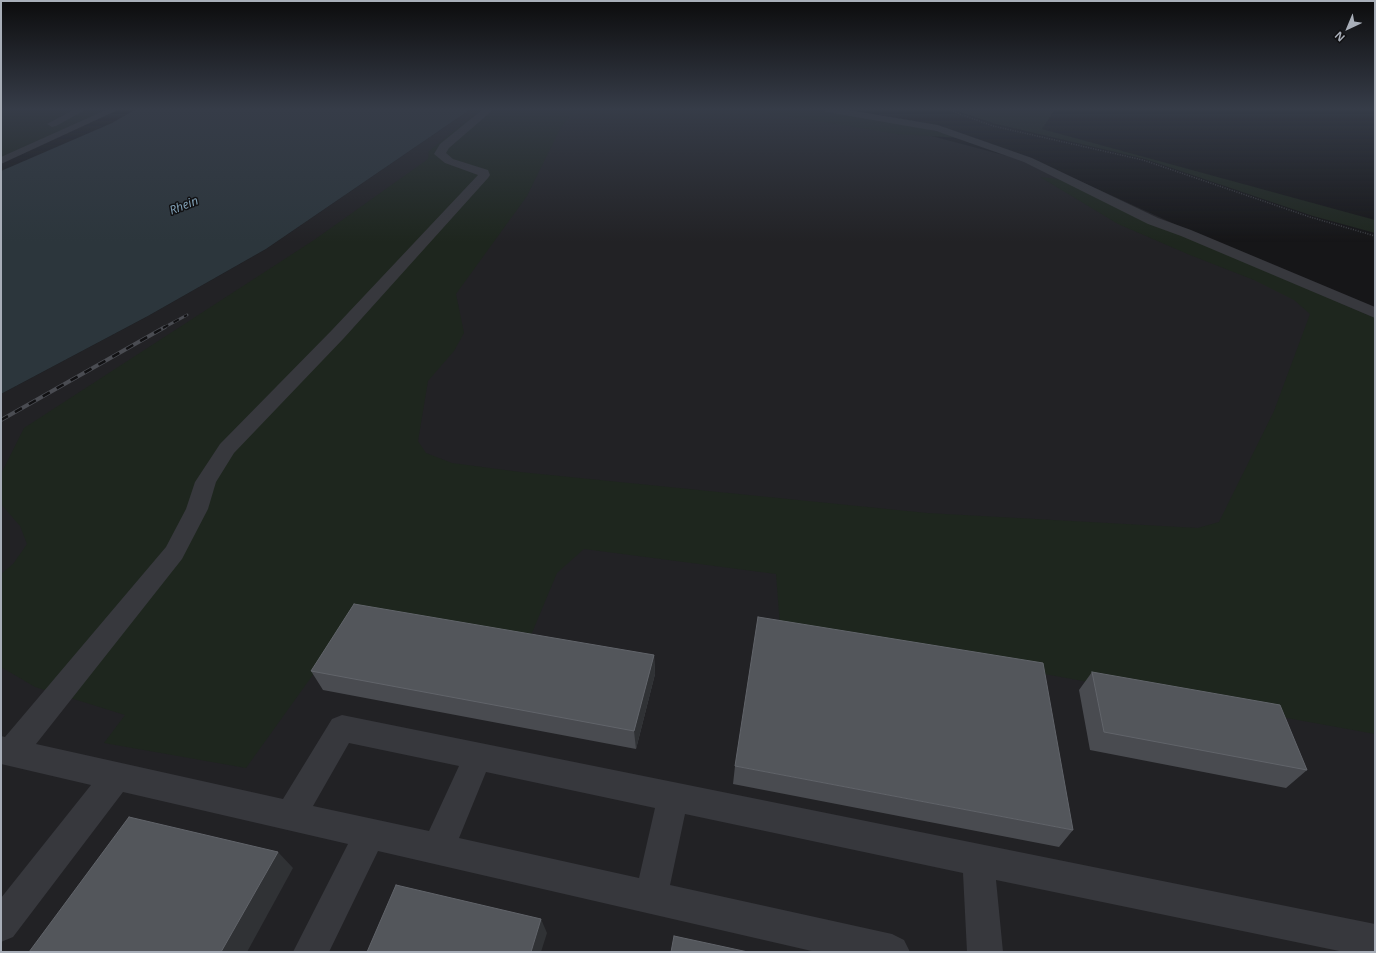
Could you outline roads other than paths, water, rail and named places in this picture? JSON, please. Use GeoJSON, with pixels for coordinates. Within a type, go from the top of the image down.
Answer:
{"type":"FeatureCollection","features":[{"type":"Feature","properties":{"kind":"lane"},"geometry":{"type":"LineString","coordinates":[[3,159],[15,153]]}},
{"type":"Feature","properties":{"kind":"lane"},"geometry":{"type":"LineString","coordinates":[[440,153],[448,161],[480,171],[484,173],[484,175],[338,334],[227,449],[206,482],[197,509],[174,553],[6,751],[892,952]]}},
{"type":"Feature","properties":{"kind":"lane"},"geometry":{"type":"LineString","coordinates":[[1010,153],[1028,160],[1153,221],[1186,233],[1375,313]]}},
{"type":"Feature","properties":{"kind":"lane"},"geometry":{"type":"LineString","coordinates":[[291,816],[342,728],[1375,941]]}},
{"type":"Feature","properties":{"kind":"lane"},"geometry":{"type":"LineString","coordinates":[[438,849],[478,756]]}},
{"type":"Feature","properties":{"kind":"lane"},"geometry":{"type":"LineString","coordinates":[[1,925],[117,776]]}},
{"type":"Feature","properties":{"kind":"lane"},"geometry":{"type":"LineString","coordinates":[[651,897],[673,796]]}},
{"type":"Feature","properties":{"kind":"lane"},"geometry":{"type":"LineString","coordinates":[[311,952],[370,834]]}},
{"type":"Feature","properties":{"kind":"lane"},"geometry":{"type":"LineString","coordinates":[[978,860],[985,952]]}},
{"type":"Feature","properties":{"kind":"water","name":"Rhein"},"geometry":{"type":"Polygon","coordinates":[[[42,153],[406,153],[266,249],[148,316],[1,394],[1,171],[42,153]]]}},
{"type":"Feature","properties":{"kind":"railway"},"geometry":{"type":"LineString","coordinates":[[163,328],[187,315]]}},
{"type":"Feature","properties":{"kind":"railway"},"geometry":{"type":"LineString","coordinates":[[1,420],[165,327]]}}]}
